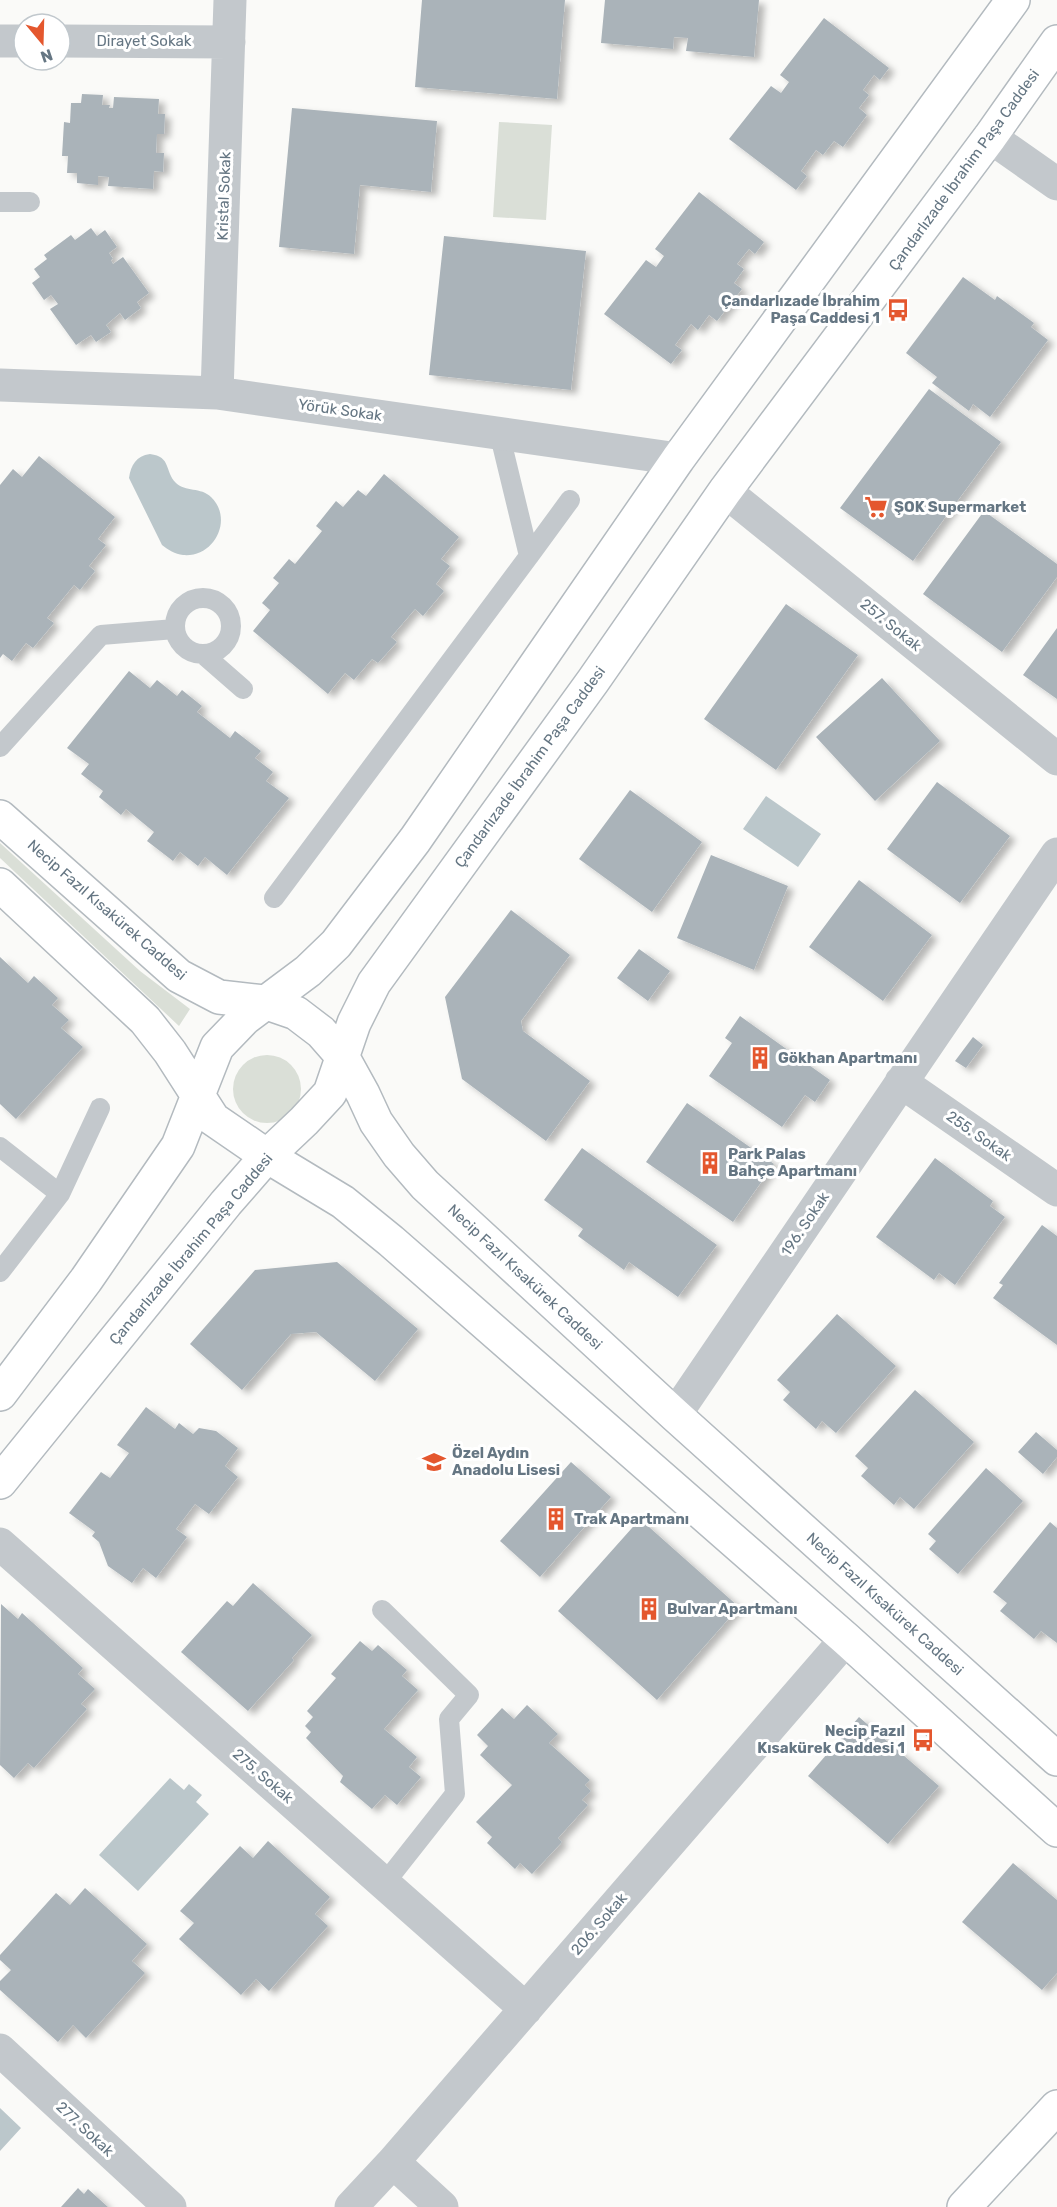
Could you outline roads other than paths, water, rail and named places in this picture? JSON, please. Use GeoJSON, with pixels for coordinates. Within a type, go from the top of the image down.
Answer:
{"type":"FeatureCollection","features":[{"type":"Feature","properties":{"kind":"main road"},"geometry":{"type":"LineString","coordinates":[[0,1394],[86,1280],[178,1146],[217,1047],[245,1018],[309,971],[336,944],[415,840],[678,459],[1013,0]]}},
{"type":"Feature","properties":{"kind":"main road","name":"Çandarlızade İbrahim Paşa Caddesi"},"geometry":{"type":"LineString","coordinates":[[0,1482],[226,1203],[267,1156],[330,1094],[354,1023],[374,983],[593,681],[725,491],[990,137],[1057,42]]}},
{"type":"Feature","properties":{"kind":"main road","name":"Necip Fazıl Kısakürek Caddesi"},"geometry":{"type":"LineString","coordinates":[[0,817],[179,976],[219,997],[264,1002],[296,1013],[321,1032],[342,1056],[376,1122],[399,1155],[425,1185],[675,1415],[1057,1759]]}},
{"type":"Feature","properties":{"kind":"main road"},"geometry":{"type":"LineString","coordinates":[[0,885],[145,1020],[170,1052],[213,1119],[267,1156],[343,1202],[392,1241],[846,1639],[1057,1830]]}},
{"type":"Feature","properties":{"kind":"main road"},"geometry":{"type":"LineString","coordinates":[[964,2207],[1057,2107]]}},
{"type":"Feature","properties":{"kind":"street","name":"Kristal Sokak"},"geometry":{"type":"LineString","coordinates":[[217,393],[230,0]]}},
{"type":"Feature","properties":{"kind":"street","name":"Dirayet Sokak"},"geometry":{"type":"LineString","coordinates":[[72,41],[229,42]]}},
{"type":"Feature","properties":{"kind":"street"},"geometry":{"type":"LineString","coordinates":[[990,137],[1057,184]]}},
{"type":"Feature","properties":{"kind":"street","name":"Yörük Sokak"},"geometry":{"type":"LineString","coordinates":[[3,390],[217,393],[678,459]]}},
{"type":"Feature","properties":{"kind":"street","name":"257. Sokak"},"geometry":{"type":"LineString","coordinates":[[725,491],[1057,759]]}},
{"type":"Feature","properties":{"kind":"street","name":"196. Sokak"},"geometry":{"type":"LineString","coordinates":[[675,1415],[1057,854]]}},
{"type":"Feature","properties":{"kind":"street","name":"255. Sokak"},"geometry":{"type":"LineString","coordinates":[[901,1082],[1057,1191]]}},
{"type":"Feature","properties":{"kind":"street","name":"275. Sokak"},"geometry":{"type":"LineString","coordinates":[[0,1544],[526,2009]]}},
{"type":"Feature","properties":{"kind":"street","name":"206. Sokak"},"geometry":{"type":"LineString","coordinates":[[351,2207],[393,2162],[846,1639]]}},
{"type":"Feature","properties":{"kind":"street","name":"277. Sokak"},"geometry":{"type":"LineString","coordinates":[[0,2050],[170,2207]]}},
{"type":"Feature","properties":{"kind":"street"},"geometry":{"type":"LineString","coordinates":[[393,2162],[442,2207]]}},
{"type":"Feature","properties":{"kind":"lane"},"geometry":{"type":"LineString","coordinates":[[0,202],[30,202]]}},
{"type":"Feature","properties":{"kind":"lane"},"geometry":{"type":"LineString","coordinates":[[499,432],[529,556]]}},
{"type":"Feature","properties":{"kind":"lane"},"geometry":{"type":"LineString","coordinates":[[274,898],[570,500]]}},
{"type":"Feature","properties":{"kind":"lane"},"geometry":{"type":"LineString","coordinates":[[204,655],[220,649],[230,636],[231,619],[222,605],[207,598],[190,601],[178,613],[175,629],[182,645],[195,653],[204,655],[243,689]]}},
{"type":"Feature","properties":{"kind":"lane"},"geometry":{"type":"LineString","coordinates":[[0,747],[101,635],[175,629]]}},
{"type":"Feature","properties":{"kind":"lane"},"geometry":{"type":"LineString","coordinates":[[0,1272],[60,1194],[100,1108]]}},
{"type":"Feature","properties":{"kind":"lane"},"geometry":{"type":"LineString","coordinates":[[0,1147],[60,1194]]}},
{"type":"Feature","properties":{"kind":"lane"},"geometry":{"type":"LineString","coordinates":[[382,1610],[469,1695],[449,1719],[455,1794],[384,1884]]}},
{"type":"Feature","properties":{"kind":"place","name":"Çandarlızade İbrahim Paşa Caddesi 1"},"geometry":{"type":"Point","coordinates":[898,310]}},
{"type":"Feature","properties":{"kind":"place","name":"ŞOK Supermarket"},"geometry":{"type":"Point","coordinates":[876,507]}},
{"type":"Feature","properties":{"kind":"place","name":"Gökhan Apartmanı"},"geometry":{"type":"Point","coordinates":[760,1058]}},
{"type":"Feature","properties":{"kind":"place","name":"Park Palas Bahçe Apartmanı"},"geometry":{"type":"Point","coordinates":[710,1163]}},
{"type":"Feature","properties":{"kind":"place","name":"Özel Aydın Anadolu Lisesi"},"geometry":{"type":"Point","coordinates":[434,1462]}},
{"type":"Feature","properties":{"kind":"place","name":"Trak Apartmanı"},"geometry":{"type":"Point","coordinates":[556,1519]}},
{"type":"Feature","properties":{"kind":"place","name":"Bulvar Apartmanı"},"geometry":{"type":"Point","coordinates":[649,1609]}},
{"type":"Feature","properties":{"kind":"place","name":"Necip Fazıl Kısakürek Caddesi 1"},"geometry":{"type":"Point","coordinates":[923,1740]}}]}
